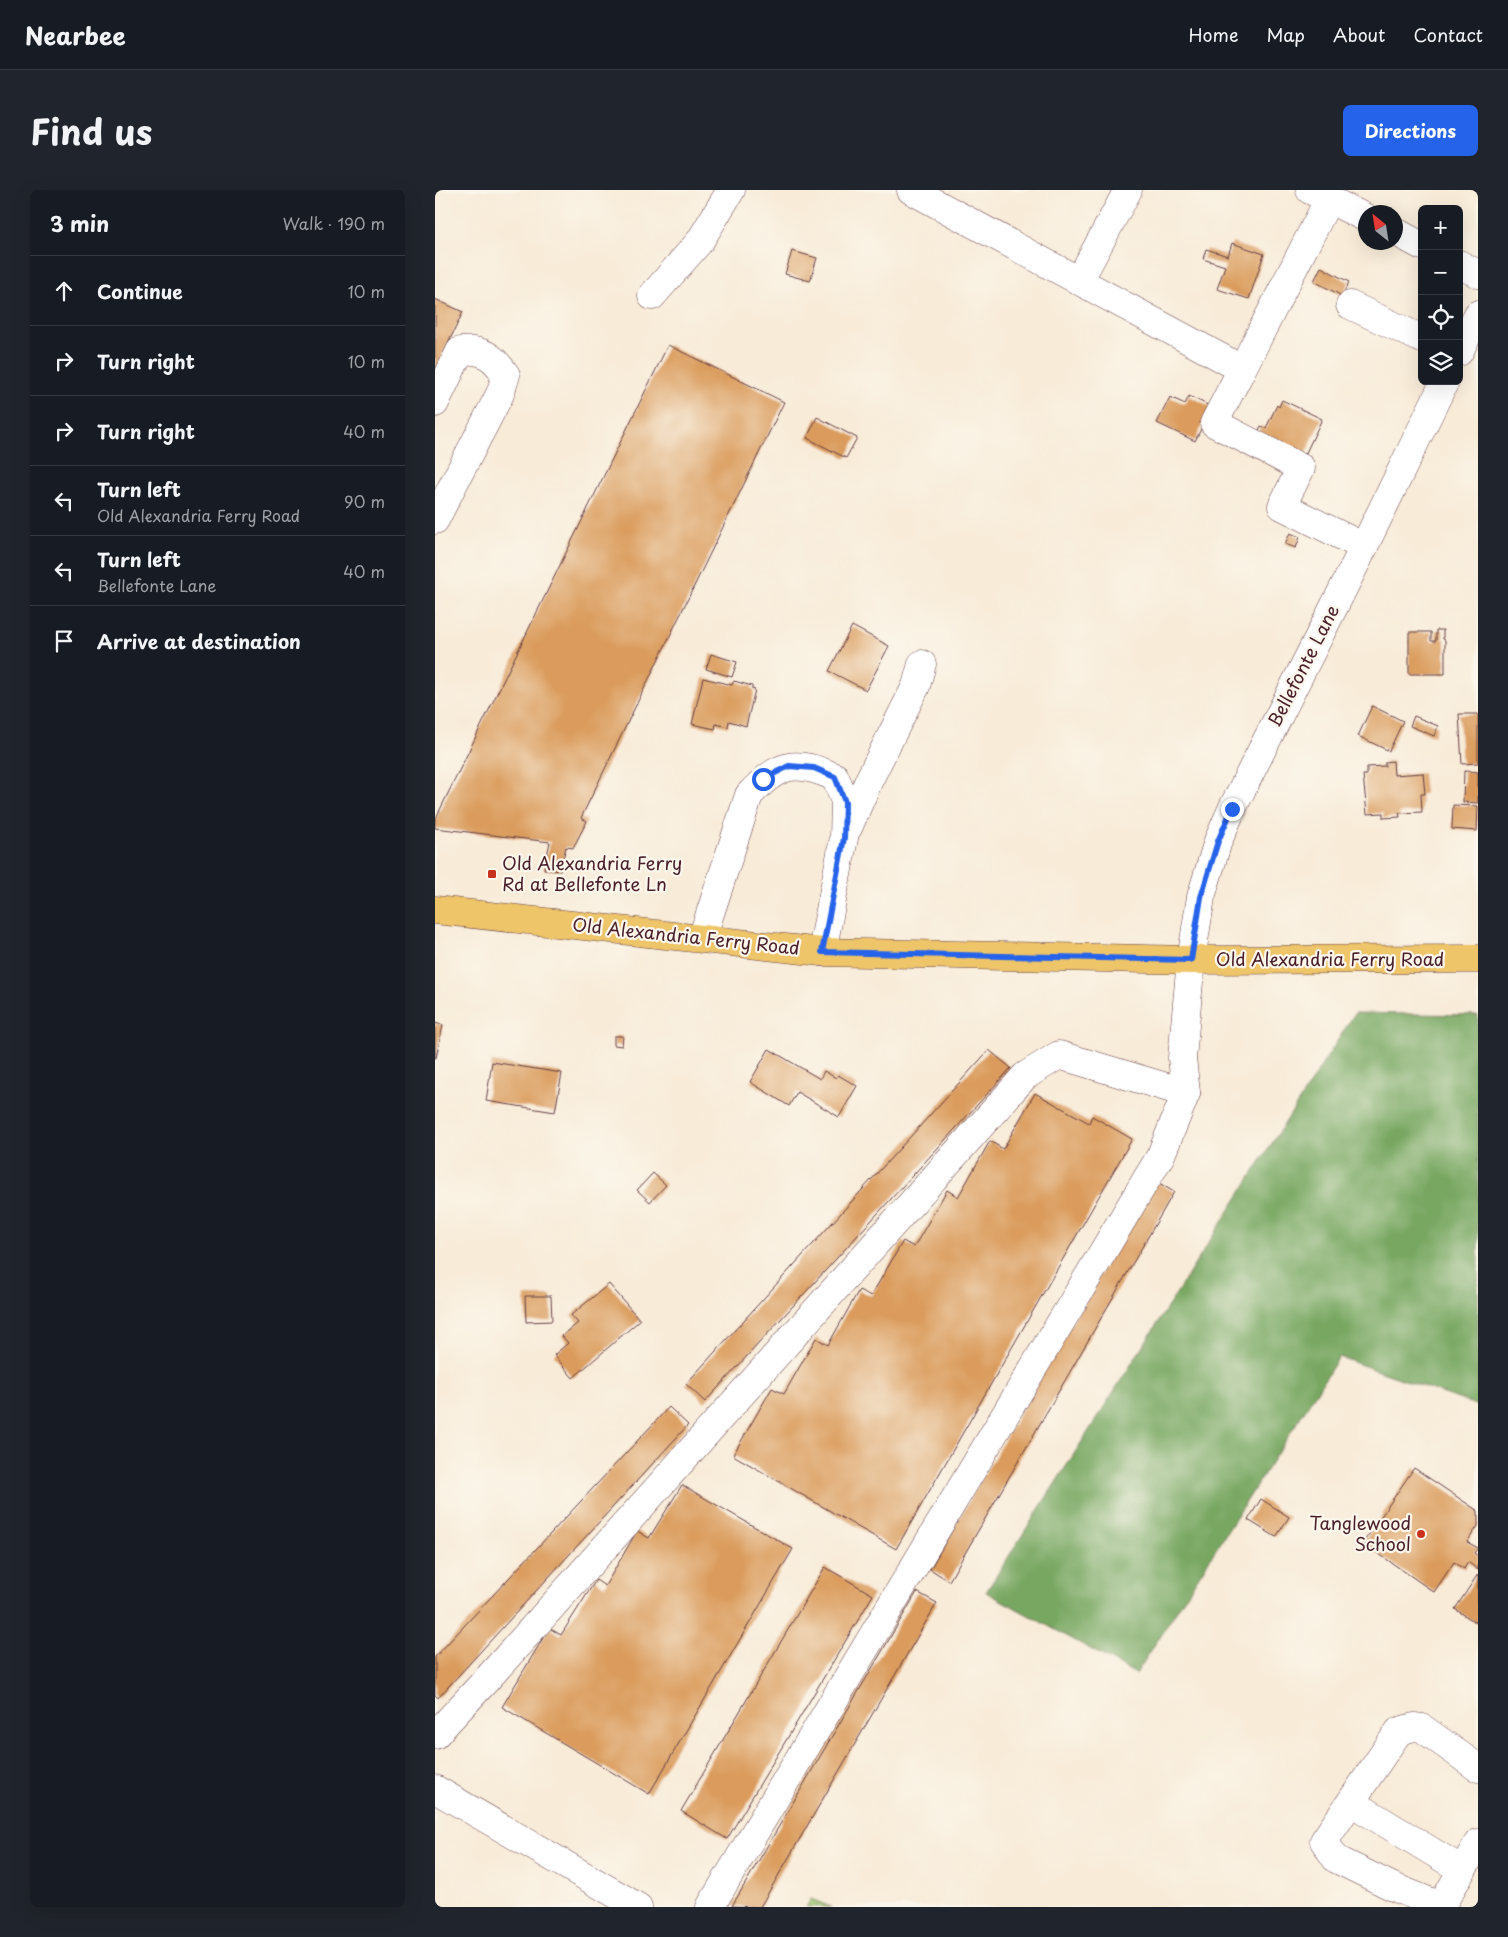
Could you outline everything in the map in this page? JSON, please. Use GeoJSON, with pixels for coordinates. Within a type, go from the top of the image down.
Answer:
{"type":"FeatureCollection","features":[{"type":"Feature","properties":{"kind":"main road","name":"Old Alexandria Ferry Road"},"geometry":{"type":"LineString","coordinates":[[435,910],[822,952],[1191,960],[1478,959]]}},
{"type":"Feature","properties":{"kind":"street"},"geometry":{"type":"LineString","coordinates":[[652,296],[700,240],[731,190]]}},
{"type":"Feature","properties":{"kind":"street"},"geometry":{"type":"LineString","coordinates":[[911,190],[1242,369]]}},
{"type":"Feature","properties":{"kind":"street"},"geometry":{"type":"LineString","coordinates":[[1079,281],[1125,191]]}},
{"type":"Feature","properties":{"kind":"street"},"geometry":{"type":"LineString","coordinates":[[1358,214],[1320,195],[1242,369],[1214,423],[1301,468],[1282,506],[1364,547]]}},
{"type":"Feature","properties":{"kind":"street"},"geometry":{"type":"LineString","coordinates":[[1403,236],[1418,244]]}},
{"type":"Feature","properties":{"kind":"street"},"geometry":{"type":"LineString","coordinates":[[1463,266],[1478,274]]}},
{"type":"Feature","properties":{"kind":"street"},"geometry":{"type":"LineString","coordinates":[[1350,305],[1418,337]]}},
{"type":"Feature","properties":{"kind":"street"},"geometry":{"type":"LineString","coordinates":[[1463,344],[1478,314]]}},
{"type":"Feature","properties":{"kind":"street"},"geometry":{"type":"LineString","coordinates":[[435,403],[460,351],[474,349],[497,361],[506,374],[500,394],[435,520]]}},
{"type":"Feature","properties":{"kind":"street","name":"Bellefonte Lane"},"geometry":{"type":"LineString","coordinates":[[1186,1093],[1182,1058],[1191,960],[1201,897],[1218,841],[1232,809],[1443,385]]}},
{"type":"Feature","properties":{"kind":"street"},"geometry":{"type":"LineString","coordinates":[[844,838],[869,780],[916,686],[922,664]]}},
{"type":"Feature","properties":{"kind":"street"},"geometry":{"type":"LineString","coordinates":[[703,938],[749,795],[763,779],[789,766],[814,768],[835,777],[845,802],[844,838],[822,952]]}},
{"type":"Feature","properties":{"kind":"street"},"geometry":{"type":"LineString","coordinates":[[435,1735],[489,1677],[1025,1076],[1059,1055],[1186,1093],[1161,1155],[710,1907]]}},
{"type":"Feature","properties":{"kind":"street"},"geometry":{"type":"LineString","coordinates":[[1478,1768],[1422,1728],[1414,1727],[1399,1731],[1324,1840],[1337,1860],[1391,1886],[1442,1907],[1478,1843]]}},
{"type":"Feature","properties":{"kind":"street"},"geometry":{"type":"LineString","coordinates":[[435,1789],[638,1907]]}},
{"type":"Feature","properties":{"kind":"street"},"geometry":{"type":"LineString","coordinates":[[1351,1802],[1462,1870]]}},
{"type":"Feature","properties":{"kind":"green space"},"geometry":{"type":"Polygon","coordinates":[[[1355,1013],[1478,1015],[1478,1406],[1339,1357],[1136,1674],[986,1592],[1355,1013]]]}},
{"type":"Feature","properties":{"kind":"green space"},"geometry":{"type":"Polygon","coordinates":[[[811,1899],[831,1907],[806,1907],[811,1899]]]}},
{"type":"Feature","properties":{"kind":"building"},"geometry":{"type":"Polygon","coordinates":[[[1232,243],[1264,254],[1249,299],[1217,289],[1225,266],[1203,259],[1206,249],[1228,256],[1232,243]]]}},
{"type":"Feature","properties":{"kind":"building"},"geometry":{"type":"Polygon","coordinates":[[[792,251],[817,258],[810,281],[785,274],[792,251]]]}},
{"type":"Feature","properties":{"kind":"building"},"geometry":{"type":"Polygon","coordinates":[[[1321,267],[1349,282],[1342,296],[1314,281],[1321,267]]]}},
{"type":"Feature","properties":{"kind":"building"},"geometry":{"type":"Polygon","coordinates":[[[435,299],[463,312],[435,371],[435,299]]]}},
{"type":"Feature","properties":{"kind":"building"},"geometry":{"type":"Polygon","coordinates":[[[668,345],[784,402],[581,818],[587,821],[573,848],[566,847],[560,871],[544,869],[550,842],[435,828],[435,820],[668,345]]]}},
{"type":"Feature","properties":{"kind":"building"},"geometry":{"type":"Polygon","coordinates":[[[1189,396],[1212,407],[1195,441],[1157,423],[1170,397],[1185,404],[1189,396]]]}},
{"type":"Feature","properties":{"kind":"building"},"geometry":{"type":"Polygon","coordinates":[[[1282,400],[1322,419],[1302,461],[1255,438],[1261,426],[1266,428],[1277,405],[1279,407],[1282,400]]]}},
{"type":"Feature","properties":{"kind":"building"},"geometry":{"type":"Polygon","coordinates":[[[817,417],[857,438],[846,458],[807,438],[817,417]]]}},
{"type":"Feature","properties":{"kind":"building"},"geometry":{"type":"Polygon","coordinates":[[[1290,533],[1300,537],[1296,548],[1285,544],[1290,533]]]}},
{"type":"Feature","properties":{"kind":"building"},"geometry":{"type":"Polygon","coordinates":[[[852,626],[889,646],[866,690],[829,671],[852,626]]]}},
{"type":"Feature","properties":{"kind":"building"},"geometry":{"type":"Polygon","coordinates":[[[1436,630],[1443,630],[1443,639],[1445,640],[1445,674],[1409,674],[1409,632],[1431,632],[1431,641],[1436,641],[1436,630]]]}},
{"type":"Feature","properties":{"kind":"building"},"geometry":{"type":"Polygon","coordinates":[[[711,654],[737,662],[732,677],[706,669],[711,654]]]}},
{"type":"Feature","properties":{"kind":"building"},"geometry":{"type":"Polygon","coordinates":[[[703,678],[732,685],[734,681],[752,686],[752,689],[755,690],[746,726],[729,721],[728,727],[716,724],[715,729],[692,724],[703,678]]]}},
{"type":"Feature","properties":{"kind":"building"},"geometry":{"type":"Polygon","coordinates":[[[1372,706],[1403,721],[1389,751],[1358,736],[1372,706]]]}},
{"type":"Feature","properties":{"kind":"building"},"geometry":{"type":"Polygon","coordinates":[[[1459,714],[1478,714],[1478,763],[1462,764],[1459,714]]]}},
{"type":"Feature","properties":{"kind":"building"},"geometry":{"type":"Polygon","coordinates":[[[1414,716],[1438,726],[1434,736],[1410,726],[1414,716]]]}},
{"type":"Feature","properties":{"kind":"building"},"geometry":{"type":"Polygon","coordinates":[[[1393,761],[1394,775],[1423,773],[1425,794],[1421,794],[1422,812],[1399,813],[1400,817],[1383,818],[1383,813],[1367,814],[1363,775],[1367,775],[1367,767],[1385,766],[1385,762],[1393,761]]]}},
{"type":"Feature","properties":{"kind":"building"},"geometry":{"type":"Polygon","coordinates":[[[1464,771],[1478,772],[1478,803],[1463,802],[1464,771]]]}},
{"type":"Feature","properties":{"kind":"building"},"geometry":{"type":"Polygon","coordinates":[[[1453,805],[1478,806],[1477,831],[1452,829],[1453,805]]]}},
{"type":"Feature","properties":{"kind":"building"},"geometry":{"type":"Polygon","coordinates":[[[435,1023],[443,1025],[436,1058],[435,1058],[435,1023]]]}},
{"type":"Feature","properties":{"kind":"building"},"geometry":{"type":"Polygon","coordinates":[[[614,1036],[623,1036],[622,1046],[614,1045],[614,1036]]]}},
{"type":"Feature","properties":{"kind":"building"},"geometry":{"type":"Polygon","coordinates":[[[769,1049],[820,1079],[824,1071],[836,1078],[838,1075],[857,1086],[839,1117],[797,1092],[789,1106],[750,1082],[769,1049]]]}},
{"type":"Feature","properties":{"kind":"building"},"geometry":{"type":"Polygon","coordinates":[[[989,1050],[1011,1068],[705,1402],[686,1384],[989,1050]]]}},
{"type":"Feature","properties":{"kind":"building"},"geometry":{"type":"Polygon","coordinates":[[[492,1062],[562,1073],[555,1112],[486,1101],[492,1062]]]}},
{"type":"Feature","properties":{"kind":"building"},"geometry":{"type":"Polygon","coordinates":[[[1035,1093],[1089,1123],[1092,1116],[1132,1139],[896,1549],[733,1455],[772,1388],[784,1394],[816,1338],[828,1345],[859,1290],[871,1296],[903,1241],[914,1247],[947,1190],[958,1197],[990,1141],[1003,1149],[1035,1093]]]}},
{"type":"Feature","properties":{"kind":"building"},"geometry":{"type":"Polygon","coordinates":[[[653,1173],[666,1185],[650,1202],[637,1190],[653,1173]]]}},
{"type":"Feature","properties":{"kind":"building"},"geometry":{"type":"Polygon","coordinates":[[[1154,1180],[1174,1192],[949,1581],[930,1569],[1154,1180]]]}},
{"type":"Feature","properties":{"kind":"building"},"geometry":{"type":"Polygon","coordinates":[[[609,1284],[640,1320],[573,1378],[554,1355],[568,1343],[562,1336],[578,1323],[571,1315],[609,1284]]]}},
{"type":"Feature","properties":{"kind":"building"},"geometry":{"type":"Polygon","coordinates":[[[525,1296],[551,1296],[552,1321],[526,1322],[525,1296]]]}},
{"type":"Feature","properties":{"kind":"building"},"geometry":{"type":"Polygon","coordinates":[[[669,1407],[688,1425],[438,1698],[435,1695],[435,1657],[669,1407]]]}},
{"type":"Feature","properties":{"kind":"building","name":"Tanglewood School"},"geometry":{"type":"Polygon","coordinates":[[[1414,1468],[1478,1511],[1478,1526],[1467,1542],[1478,1548],[1474,1553],[1478,1556],[1478,1570],[1468,1562],[1464,1569],[1454,1562],[1434,1592],[1363,1543],[1414,1468]]]}},
{"type":"Feature","properties":{"kind":"building"},"geometry":{"type":"Polygon","coordinates":[[[682,1485],[793,1549],[649,1794],[502,1707],[549,1628],[561,1635],[596,1580],[605,1586],[637,1531],[649,1538],[682,1485]]]}},
{"type":"Feature","properties":{"kind":"building"},"geometry":{"type":"Polygon","coordinates":[[[1261,1499],[1289,1517],[1276,1537],[1248,1520],[1261,1499]]]}},
{"type":"Feature","properties":{"kind":"building"},"geometry":{"type":"Polygon","coordinates":[[[825,1567],[873,1595],[727,1839],[681,1811],[825,1567]]]}},
{"type":"Feature","properties":{"kind":"building"},"geometry":{"type":"Polygon","coordinates":[[[1478,1574],[1478,1624],[1455,1609],[1478,1574]]]}},
{"type":"Feature","properties":{"kind":"building"},"geometry":{"type":"Polygon","coordinates":[[[917,1592],[937,1603],[760,1907],[732,1906],[917,1592]]]}},
{"type":"Feature","properties":{"kind":"place","name":"Old Alexandria Ferry Rd at Bellefonte Ln"},"geometry":{"type":"Point","coordinates":[492,874]}},
{"type":"Feature","properties":{"kind":"place","name":"Tanglewood School"},"geometry":{"type":"Point","coordinates":[1421,1534]}},
{"type":"Feature","properties":{"kind":"route"},"geometry":{"type":"LineString","coordinates":[[763,779],[789,766],[814,768],[835,777],[845,802],[844,838],[822,952],[1191,960],[1201,897],[1218,841],[1232,809]]}}]}
